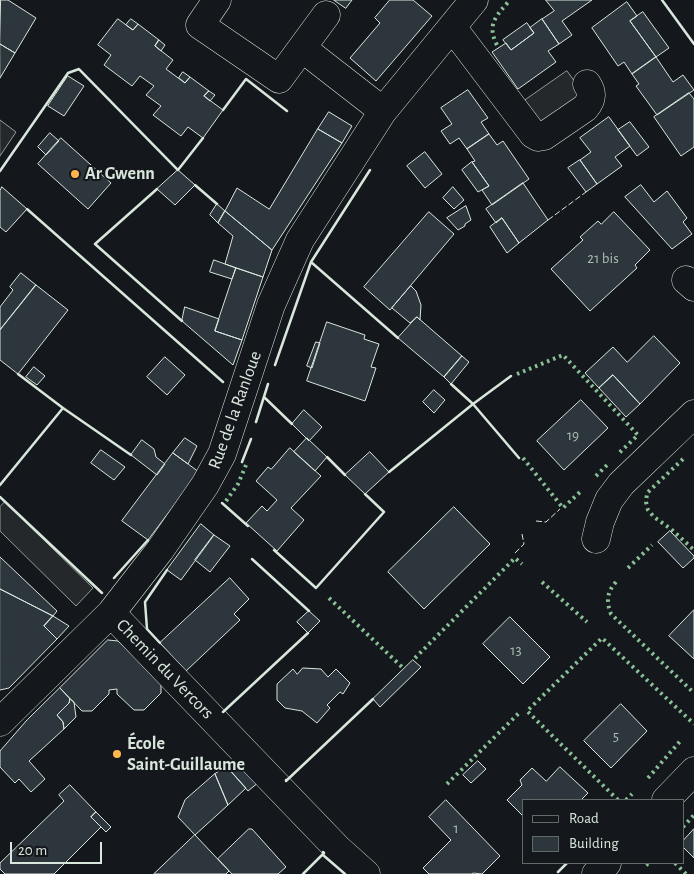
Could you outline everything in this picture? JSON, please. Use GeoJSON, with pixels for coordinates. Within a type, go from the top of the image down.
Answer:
{"type":"FeatureCollection","features":[{"type":"Feature","properties":{"kind":"street"},"geometry":{"type":"LineString","coordinates":[[216,0],[200,25],[279,79],[326,15]]}},
{"type":"Feature","properties":{"kind":"street","name":"Rue de la Ranloue"},"geometry":{"type":"LineString","coordinates":[[0,722],[111,613],[160,550],[195,500],[222,454],[271,305],[300,240],[383,111],[474,0]]}},
{"type":"Feature","properties":{"kind":"street"},"geometry":{"type":"LineString","coordinates":[[452,27],[532,134],[538,137],[544,136],[590,103],[591,90],[587,84]]}},
{"type":"Feature","properties":{"kind":"street"},"geometry":{"type":"LineString","coordinates":[[302,48],[383,111]]}},
{"type":"Feature","properties":{"kind":"street"},"geometry":{"type":"LineString","coordinates":[[596,539],[600,522],[609,500],[621,484],[694,414]]}},
{"type":"Feature","properties":{"kind":"street","name":"Chemin du Vercors"},"geometry":{"type":"LineString","coordinates":[[111,613],[338,849],[366,874]]}},
{"type":"Feature","properties":{"kind":"street"},"geometry":{"type":"LineString","coordinates":[[667,799],[694,771]]}},
{"type":"Feature","properties":{"kind":"street"},"geometry":{"type":"LineString","coordinates":[[596,874],[606,864]]}},
{"type":"Feature","properties":{"kind":"shaded area"},"geometry":{"type":"Polygon","coordinates":[[[567,71],[584,94],[542,123],[524,101],[567,71]]]}},
{"type":"Feature","properties":{"kind":"shaded area"},"geometry":{"type":"Polygon","coordinates":[[[0,120],[16,132],[0,156],[0,120]]]}},
{"type":"Feature","properties":{"kind":"shaded area"},"geometry":{"type":"Polygon","coordinates":[[[5,502],[93,588],[76,606],[0,531],[0,507],[5,502]]]}},
{"type":"Feature","properties":{"kind":"building"},"geometry":{"type":"Polygon","coordinates":[[[1,0],[8,0],[36,18],[15,53],[0,44],[1,0]]]}},
{"type":"Feature","properties":{"kind":"building"},"geometry":{"type":"Polygon","coordinates":[[[334,0],[352,0],[346,8],[334,0]]]}},
{"type":"Feature","properties":{"kind":"building"},"geometry":{"type":"Polygon","coordinates":[[[390,0],[413,0],[432,16],[376,81],[350,58],[380,23],[375,18],[390,0]]]}},
{"type":"Feature","properties":{"kind":"building"},"geometry":{"type":"Polygon","coordinates":[[[546,0],[592,0],[562,21],[572,35],[559,44],[542,19],[554,11],[546,0]]]}},
{"type":"Feature","properties":{"kind":"building"},"geometry":{"type":"Polygon","coordinates":[[[627,2],[637,16],[630,21],[656,57],[632,74],[624,62],[618,66],[592,28],[627,2]]]}},
{"type":"Feature","properties":{"kind":"building"},"geometry":{"type":"Polygon","coordinates":[[[643,12],[669,48],[656,57],[630,21],[643,12]]]}},
{"type":"Feature","properties":{"kind":"building"},"geometry":{"type":"Polygon","coordinates":[[[118,19],[133,30],[138,24],[159,40],[155,46],[173,60],[166,69],[185,83],[190,77],[209,91],[204,96],[223,110],[203,138],[188,127],[181,136],[153,115],[161,106],[146,95],[154,86],[140,76],[132,86],[104,65],[111,55],[98,45],[118,19]]]}},
{"type":"Feature","properties":{"kind":"building"},"geometry":{"type":"Polygon","coordinates":[[[131,19],[138,24],[133,30],[126,25],[131,19]]]}},
{"type":"Feature","properties":{"kind":"building"},"geometry":{"type":"Polygon","coordinates":[[[542,19],[559,44],[548,51],[556,62],[518,89],[492,52],[506,43],[511,50],[534,33],[530,28],[542,19]]]}},
{"type":"Feature","properties":{"kind":"building"},"geometry":{"type":"Polygon","coordinates":[[[527,23],[534,33],[511,50],[503,40],[527,23]]]}},
{"type":"Feature","properties":{"kind":"building"},"geometry":{"type":"Polygon","coordinates":[[[159,40],[165,45],[161,51],[155,46],[159,40]]]}},
{"type":"Feature","properties":{"kind":"building"},"geometry":{"type":"Polygon","coordinates":[[[0,44],[15,53],[0,78],[0,44]]]}},
{"type":"Feature","properties":{"kind":"building"},"geometry":{"type":"Polygon","coordinates":[[[656,57],[673,82],[683,75],[694,90],[657,115],[636,86],[639,84],[632,74],[656,57]]]}},
{"type":"Feature","properties":{"kind":"building"},"geometry":{"type":"Polygon","coordinates":[[[183,72],[190,77],[185,83],[179,78],[183,72]]]}},
{"type":"Feature","properties":{"kind":"building"},"geometry":{"type":"Polygon","coordinates":[[[68,76],[84,86],[64,116],[48,106],[68,76]]]}},
{"type":"Feature","properties":{"kind":"building"},"geometry":{"type":"Polygon","coordinates":[[[468,90],[488,118],[481,122],[489,134],[467,149],[459,138],[450,144],[441,131],[452,124],[441,108],[468,90]]]}},
{"type":"Feature","properties":{"kind":"building"},"geometry":{"type":"Polygon","coordinates":[[[209,91],[215,95],[210,101],[204,96],[209,91]]]}},
{"type":"Feature","properties":{"kind":"building"},"geometry":{"type":"Polygon","coordinates":[[[689,93],[694,99],[694,147],[681,156],[654,117],[689,93]]]}},
{"type":"Feature","properties":{"kind":"building"},"geometry":{"type":"Polygon","coordinates":[[[329,112],[352,126],[342,143],[318,129],[329,112]]]}},
{"type":"Feature","properties":{"kind":"building"},"geometry":{"type":"Polygon","coordinates":[[[609,117],[630,146],[615,157],[622,166],[597,184],[580,160],[591,152],[580,138],[609,117]]]}},
{"type":"Feature","properties":{"kind":"building"},"geometry":{"type":"Polygon","coordinates":[[[630,122],[649,147],[637,156],[618,130],[630,122]]]}},
{"type":"Feature","properties":{"kind":"building"},"geometry":{"type":"Polygon","coordinates":[[[318,129],[342,143],[272,250],[225,211],[237,188],[269,209],[318,129]]]}},
{"type":"Feature","properties":{"kind":"building"},"geometry":{"type":"Polygon","coordinates":[[[50,133],[59,141],[46,155],[38,147],[50,133]]]}},
{"type":"Feature","properties":{"kind":"building"},"geometry":{"type":"Polygon","coordinates":[[[489,134],[497,145],[503,141],[529,179],[492,205],[482,190],[489,186],[472,162],[475,161],[467,149],[489,134]]]}},
{"type":"Feature","properties":{"kind":"building","name":"Ar Gwenn"},"geometry":{"type":"Polygon","coordinates":[[[61,138],[111,183],[88,209],[38,164],[61,138]]]}},
{"type":"Feature","properties":{"kind":"building"},"geometry":{"type":"Polygon","coordinates":[[[425,152],[442,174],[425,188],[407,166],[425,152]]]}},
{"type":"Feature","properties":{"kind":"building"},"geometry":{"type":"Polygon","coordinates":[[[580,160],[597,184],[586,192],[568,168],[580,160]]]}},
{"type":"Feature","properties":{"kind":"building"},"geometry":{"type":"Polygon","coordinates":[[[472,162],[489,186],[478,192],[462,170],[472,162]]]}},
{"type":"Feature","properties":{"kind":"building"},"geometry":{"type":"Polygon","coordinates":[[[178,170],[195,185],[175,205],[157,189],[178,170]]]}},
{"type":"Feature","properties":{"kind":"building"},"geometry":{"type":"Polygon","coordinates":[[[523,183],[548,220],[519,243],[502,218],[496,223],[486,209],[523,183]]]}},
{"type":"Feature","properties":{"kind":"building"},"geometry":{"type":"Polygon","coordinates":[[[641,185],[654,202],[667,191],[687,218],[683,222],[692,234],[672,249],[625,197],[641,185]]]}},
{"type":"Feature","properties":{"kind":"building"},"geometry":{"type":"Polygon","coordinates":[[[2,187],[27,209],[6,232],[0,227],[0,191],[2,187]]]}},
{"type":"Feature","properties":{"kind":"building"},"geometry":{"type":"Polygon","coordinates":[[[453,187],[464,200],[454,209],[443,198],[453,187]]]}},
{"type":"Feature","properties":{"kind":"building"},"geometry":{"type":"Polygon","coordinates":[[[217,204],[225,211],[218,223],[210,215],[217,204]]]}},
{"type":"Feature","properties":{"kind":"building"},"geometry":{"type":"Polygon","coordinates":[[[466,206],[471,220],[458,230],[447,218],[466,206]]]}},
{"type":"Feature","properties":{"kind":"building"},"geometry":{"type":"Polygon","coordinates":[[[225,211],[272,250],[263,277],[225,264],[233,236],[218,223],[225,211]]]}},
{"type":"Feature","properties":{"kind":"building"},"geometry":{"type":"Polygon","coordinates":[[[429,212],[454,234],[390,310],[364,287],[429,212]]]}},
{"type":"Feature","properties":{"kind":"building"},"geometry":{"type":"Polygon","coordinates":[[[614,212],[650,250],[635,265],[637,268],[590,311],[551,269],[583,240],[580,237],[598,221],[601,224],[614,212]]]}},
{"type":"Feature","properties":{"kind":"building"},"geometry":{"type":"Polygon","coordinates":[[[502,218],[519,243],[507,253],[490,227],[502,218]]]}},
{"type":"Feature","properties":{"kind":"building"},"geometry":{"type":"Polygon","coordinates":[[[214,260],[236,268],[232,279],[210,272],[214,260]]]}},
{"type":"Feature","properties":{"kind":"building"},"geometry":{"type":"Polygon","coordinates":[[[236,268],[263,277],[242,340],[215,331],[236,268]]]}},
{"type":"Feature","properties":{"kind":"building"},"geometry":{"type":"Polygon","coordinates":[[[21,273],[36,285],[0,330],[0,307],[13,290],[10,287],[21,273]]]}},
{"type":"Feature","properties":{"kind":"building"},"geometry":{"type":"Polygon","coordinates":[[[36,285],[68,310],[18,374],[0,360],[0,330],[36,285]]]}},
{"type":"Feature","properties":{"kind":"building"},"geometry":{"type":"Polygon","coordinates":[[[411,286],[416,291],[421,305],[420,320],[417,317],[410,323],[392,308],[411,286]]]}},
{"type":"Feature","properties":{"kind":"building"},"geometry":{"type":"Polygon","coordinates":[[[185,307],[219,319],[215,331],[242,340],[233,365],[182,321],[185,307]]]}},
{"type":"Feature","properties":{"kind":"building"},"geometry":{"type":"Polygon","coordinates":[[[417,317],[462,356],[444,377],[398,338],[417,317]]]}},
{"type":"Feature","properties":{"kind":"building"},"geometry":{"type":"Polygon","coordinates":[[[327,322],[365,335],[364,339],[379,344],[371,367],[376,368],[365,401],[307,381],[327,322]]]}},
{"type":"Feature","properties":{"kind":"building"},"geometry":{"type":"Polygon","coordinates":[[[654,336],[680,363],[640,404],[613,375],[599,388],[585,373],[613,347],[627,362],[654,336]]]}},
{"type":"Feature","properties":{"kind":"building"},"geometry":{"type":"Polygon","coordinates":[[[316,342],[320,343],[312,368],[307,366],[316,342]]]}},
{"type":"Feature","properties":{"kind":"building"},"geometry":{"type":"Polygon","coordinates":[[[462,356],[469,362],[451,384],[444,377],[462,356]]]}},
{"type":"Feature","properties":{"kind":"building"},"geometry":{"type":"Polygon","coordinates":[[[165,357],[185,375],[167,395],[147,377],[165,357]]]}},
{"type":"Feature","properties":{"kind":"building"},"geometry":{"type":"Polygon","coordinates":[[[34,367],[45,376],[37,385],[26,377],[34,367]]]}},
{"type":"Feature","properties":{"kind":"building"},"geometry":{"type":"Polygon","coordinates":[[[613,375],[640,404],[626,417],[599,388],[613,375]]]}},
{"type":"Feature","properties":{"kind":"building"},"geometry":{"type":"Polygon","coordinates":[[[434,390],[445,400],[434,413],[423,402],[434,390]]]}},
{"type":"Feature","properties":{"kind":"building"},"geometry":{"type":"Polygon","coordinates":[[[581,400],[608,428],[564,470],[537,441],[581,400]]]}},
{"type":"Feature","properties":{"kind":"building"},"geometry":{"type":"Polygon","coordinates":[[[304,410],[322,427],[309,441],[292,424],[304,410]]]}},
{"type":"Feature","properties":{"kind":"building"},"geometry":{"type":"Polygon","coordinates":[[[185,438],[197,446],[188,464],[173,453],[185,438]]]}},
{"type":"Feature","properties":{"kind":"building"},"geometry":{"type":"Polygon","coordinates":[[[307,438],[327,457],[315,471],[294,452],[307,438]]]}},
{"type":"Feature","properties":{"kind":"building"},"geometry":{"type":"Polygon","coordinates":[[[142,440],[154,449],[156,457],[165,464],[157,475],[131,455],[142,440]]]}},
{"type":"Feature","properties":{"kind":"building"},"geometry":{"type":"Polygon","coordinates":[[[290,448],[321,476],[291,508],[304,520],[277,551],[246,523],[262,506],[267,511],[277,500],[256,481],[268,467],[271,469],[290,448]]]}},
{"type":"Feature","properties":{"kind":"building"},"geometry":{"type":"Polygon","coordinates":[[[101,450],[125,467],[114,480],[91,463],[101,450]]]}},
{"type":"Feature","properties":{"kind":"building"},"geometry":{"type":"Polygon","coordinates":[[[370,452],[389,472],[365,494],[345,475],[370,452]]]}},
{"type":"Feature","properties":{"kind":"building"},"geometry":{"type":"Polygon","coordinates":[[[173,453],[199,472],[148,540],[122,521],[173,453]]]}},
{"type":"Feature","properties":{"kind":"building"},"geometry":{"type":"Polygon","coordinates":[[[454,507],[490,544],[424,609],[388,572],[454,507]]]}},
{"type":"Feature","properties":{"kind":"building"},"geometry":{"type":"Polygon","coordinates":[[[201,524],[214,535],[181,580],[167,570],[201,524]]]}},
{"type":"Feature","properties":{"kind":"building"},"geometry":{"type":"Polygon","coordinates":[[[670,531],[694,556],[683,568],[658,542],[670,531]]]}},
{"type":"Feature","properties":{"kind":"building"},"geometry":{"type":"Polygon","coordinates":[[[214,535],[230,546],[210,572],[195,560],[214,535]]]}},
{"type":"Feature","properties":{"kind":"building"},"geometry":{"type":"Polygon","coordinates":[[[0,557],[57,611],[53,616],[0,589],[0,557]]]}},
{"type":"Feature","properties":{"kind":"building"},"geometry":{"type":"Polygon","coordinates":[[[230,578],[249,599],[234,614],[240,620],[186,671],[160,643],[230,578]]]}},
{"type":"Feature","properties":{"kind":"building"},"geometry":{"type":"Polygon","coordinates":[[[0,589],[53,616],[44,626],[57,639],[9,688],[0,690],[0,589]]]}},
{"type":"Feature","properties":{"kind":"building"},"geometry":{"type":"Polygon","coordinates":[[[694,610],[694,659],[669,636],[694,610]]]}},
{"type":"Feature","properties":{"kind":"building"},"geometry":{"type":"Polygon","coordinates":[[[309,611],[320,621],[308,633],[297,622],[309,611]]]}},
{"type":"Feature","properties":{"kind":"building"},"geometry":{"type":"Polygon","coordinates":[[[53,616],[69,626],[57,639],[44,626],[53,616]]]}},
{"type":"Feature","properties":{"kind":"building"},"geometry":{"type":"Polygon","coordinates":[[[510,617],[550,657],[523,684],[483,644],[510,617]]]}},
{"type":"Feature","properties":{"kind":"building"},"geometry":{"type":"Polygon","coordinates":[[[108,640],[118,641],[161,684],[161,693],[144,710],[134,710],[117,694],[117,689],[109,690],[109,694],[92,711],[82,711],[60,688],[108,640]]]}},
{"type":"Feature","properties":{"kind":"building"},"geometry":{"type":"Polygon","coordinates":[[[413,660],[421,667],[380,707],[373,699],[413,660]]]}},
{"type":"Feature","properties":{"kind":"building"},"geometry":{"type":"Polygon","coordinates":[[[303,668],[321,669],[328,677],[336,669],[350,683],[343,694],[340,692],[327,705],[330,708],[317,723],[302,711],[285,708],[277,700],[277,684],[293,669],[297,674],[303,668]]]}},
{"type":"Feature","properties":{"kind":"building"},"geometry":{"type":"Polygon","coordinates":[[[60,688],[70,699],[69,703],[57,715],[63,722],[64,729],[29,761],[45,779],[31,792],[19,779],[15,783],[0,767],[0,751],[27,720],[60,688]]]}},
{"type":"Feature","properties":{"kind":"building"},"geometry":{"type":"Polygon","coordinates":[[[70,699],[74,702],[76,717],[64,729],[63,722],[57,715],[69,703],[70,699]]]}},
{"type":"Feature","properties":{"kind":"building"},"geometry":{"type":"Polygon","coordinates":[[[621,704],[647,731],[611,768],[584,741],[621,704]]]}},
{"type":"Feature","properties":{"kind":"building"},"geometry":{"type":"Polygon","coordinates":[[[237,757],[259,782],[248,791],[227,767],[237,757]]]}},
{"type":"Feature","properties":{"kind":"building"},"geometry":{"type":"Polygon","coordinates":[[[478,761],[486,769],[471,783],[463,775],[478,761]]]}},
{"type":"Feature","properties":{"kind":"building"},"geometry":{"type":"Polygon","coordinates":[[[227,767],[246,788],[228,805],[215,774],[227,767]]]}},
{"type":"Feature","properties":{"kind":"building"},"geometry":{"type":"Polygon","coordinates":[[[560,767],[588,793],[582,799],[522,799],[522,815],[507,800],[522,785],[520,780],[532,768],[546,781],[560,767]]]}},
{"type":"Feature","properties":{"kind":"building"},"geometry":{"type":"Polygon","coordinates":[[[215,774],[228,805],[195,835],[178,817],[185,800],[215,774]]]}},
{"type":"Feature","properties":{"kind":"building"},"geometry":{"type":"Polygon","coordinates":[[[70,785],[96,812],[91,817],[101,827],[54,874],[5,874],[0,869],[0,863],[64,801],[59,795],[70,785]]]}},
{"type":"Feature","properties":{"kind":"building"},"geometry":{"type":"Polygon","coordinates":[[[446,800],[500,856],[482,874],[429,874],[423,868],[451,840],[429,817],[446,800]]]}},
{"type":"Feature","properties":{"kind":"building"},"geometry":{"type":"Polygon","coordinates":[[[96,812],[111,827],[106,832],[91,817],[96,812]]]}},
{"type":"Feature","properties":{"kind":"building"},"geometry":{"type":"Polygon","coordinates":[[[249,829],[252,829],[286,867],[278,874],[232,874],[218,859],[249,829]]]}},
{"type":"Feature","properties":{"kind":"building"},"geometry":{"type":"Polygon","coordinates":[[[694,829],[694,858],[684,848],[684,840],[694,829]]]}},
{"type":"Feature","properties":{"kind":"building"},"geometry":{"type":"Polygon","coordinates":[[[195,835],[229,871],[226,874],[154,874],[195,835]]]}},
{"type":"Feature","properties":{"kind":"hedge"},"geometry":{"type":"LineString","coordinates":[[497,45],[493,31],[494,20],[510,0]]}},
{"type":"Feature","properties":{"kind":"hedge"},"geometry":{"type":"LineString","coordinates":[[517,374],[563,355],[638,435],[617,455]]}},
{"type":"Feature","properties":{"kind":"hedge"},"geometry":{"type":"LineString","coordinates":[[523,458],[563,508],[580,492]]}},
{"type":"Feature","properties":{"kind":"hedge"},"geometry":{"type":"LineString","coordinates":[[683,459],[647,493],[646,502],[648,510],[654,517],[671,529],[694,550]]}},
{"type":"Feature","properties":{"kind":"hedge"},"geometry":{"type":"LineString","coordinates":[[596,476],[609,463]]}},
{"type":"Feature","properties":{"kind":"hedge"},"geometry":{"type":"LineString","coordinates":[[226,501],[238,484],[246,465]]}},
{"type":"Feature","properties":{"kind":"hedge"},"geometry":{"type":"LineString","coordinates":[[628,568],[652,545]]}},
{"type":"Feature","properties":{"kind":"hedge"},"geometry":{"type":"LineString","coordinates":[[415,658],[515,558],[522,564]]}},
{"type":"Feature","properties":{"kind":"hedge"},"geometry":{"type":"LineString","coordinates":[[542,582],[587,622]]}},
{"type":"Feature","properties":{"kind":"hedge"},"geometry":{"type":"LineString","coordinates":[[616,582],[608,597],[611,614],[694,693]]}},
{"type":"Feature","properties":{"kind":"hedge"},"geometry":{"type":"LineString","coordinates":[[329,598],[402,667]]}},
{"type":"Feature","properties":{"kind":"hedge"},"geometry":{"type":"LineString","coordinates":[[617,799],[527,711],[602,638],[694,724]]}},
{"type":"Feature","properties":{"kind":"hedge"},"geometry":{"type":"LineString","coordinates":[[447,784],[519,713]]}},
{"type":"Feature","properties":{"kind":"hedge"},"geometry":{"type":"LineString","coordinates":[[648,778],[682,739]]}},
{"type":"Feature","properties":{"kind":"hedge"},"geometry":{"type":"LineString","coordinates":[[627,799],[632,794]]}},
{"type":"Feature","properties":{"kind":"hedge"},"geometry":{"type":"LineString","coordinates":[[684,826],[694,815]]}},
{"type":"Feature","properties":{"kind":"hedge"},"geometry":{"type":"LineString","coordinates":[[676,864],[686,874]]}},
{"type":"Feature","properties":{"kind":"fence"},"geometry":{"type":"LineString","coordinates":[[548,220],[586,192]]}},
{"type":"Feature","properties":{"kind":"fence"},"geometry":{"type":"LineString","coordinates":[[536,521],[546,522],[560,509]]}},
{"type":"Feature","properties":{"kind":"fence"},"geometry":{"type":"LineString","coordinates":[[515,553],[524,544],[522,534]]}},
{"type":"Feature","properties":{"kind":"wall"},"geometry":{"type":"LineString","coordinates":[[662,0],[694,44]]}},
{"type":"Feature","properties":{"kind":"wall"},"geometry":{"type":"LineString","coordinates":[[0,171],[68,73],[79,69],[178,170],[203,138]]}},
{"type":"Feature","properties":{"kind":"wall"},"geometry":{"type":"LineString","coordinates":[[223,110],[246,79],[287,111]]}},
{"type":"Feature","properties":{"kind":"wall"},"geometry":{"type":"LineString","coordinates":[[311,262],[370,170]]}},
{"type":"Feature","properties":{"kind":"wall"},"geometry":{"type":"LineString","coordinates":[[195,185],[217,204]]}},
{"type":"Feature","properties":{"kind":"wall"},"geometry":{"type":"LineString","coordinates":[[157,189],[95,244],[182,321]]}},
{"type":"Feature","properties":{"kind":"wall"},"geometry":{"type":"LineString","coordinates":[[27,209],[223,382]]}},
{"type":"Feature","properties":{"kind":"wall"},"geometry":{"type":"LineString","coordinates":[[275,365],[311,262],[398,338]]}},
{"type":"Feature","properties":{"kind":"wall"},"geometry":{"type":"LineString","coordinates":[[18,374],[131,455]]}},
{"type":"Feature","properties":{"kind":"wall"},"geometry":{"type":"LineString","coordinates":[[389,472],[511,376]]}},
{"type":"Feature","properties":{"kind":"wall"},"geometry":{"type":"LineString","coordinates":[[256,422],[268,384]]}},
{"type":"Feature","properties":{"kind":"wall"},"geometry":{"type":"LineString","coordinates":[[451,384],[473,404],[519,458]]}},
{"type":"Feature","properties":{"kind":"wall"},"geometry":{"type":"LineString","coordinates":[[264,397],[292,424]]}},
{"type":"Feature","properties":{"kind":"wall"},"geometry":{"type":"LineString","coordinates":[[0,485],[63,408]]}},
{"type":"Feature","properties":{"kind":"wall"},"geometry":{"type":"LineString","coordinates":[[242,462],[251,439]]}},
{"type":"Feature","properties":{"kind":"wall"},"geometry":{"type":"LineString","coordinates":[[327,457],[345,475]]}},
{"type":"Feature","properties":{"kind":"wall"},"geometry":{"type":"LineString","coordinates":[[274,550],[316,588],[384,512],[365,494]]}},
{"type":"Feature","properties":{"kind":"wall"},"geometry":{"type":"LineString","coordinates":[[0,497],[102,593]]}},
{"type":"Feature","properties":{"kind":"wall"},"geometry":{"type":"LineString","coordinates":[[222,503],[248,526]]}},
{"type":"Feature","properties":{"kind":"wall"},"geometry":{"type":"LineString","coordinates":[[114,578],[148,540]]}},
{"type":"Feature","properties":{"kind":"wall"},"geometry":{"type":"LineString","coordinates":[[252,559],[309,611]]}},
{"type":"Feature","properties":{"kind":"wall"},"geometry":{"type":"LineString","coordinates":[[160,643],[147,629],[145,602],[167,570]]}},
{"type":"Feature","properties":{"kind":"wall"},"geometry":{"type":"LineString","coordinates":[[223,712],[308,633]]}},
{"type":"Feature","properties":{"kind":"wall"},"geometry":{"type":"LineString","coordinates":[[286,780],[373,699]]}},
{"type":"Feature","properties":{"kind":"wall"},"geometry":{"type":"LineString","coordinates":[[303,874],[323,852]]}},
{"type":"Feature","properties":{"kind":"wall"},"geometry":{"type":"LineString","coordinates":[[323,855],[345,874]]}},
{"type":"Feature","properties":{"kind":"wall"},"geometry":{"type":"LineString","coordinates":[[558,872],[566,864]]}},
{"type":"Feature","properties":{"kind":"place","name":"Ar Gwenn"},"geometry":{"type":"Point","coordinates":[75,174]}},
{"type":"Feature","properties":{"kind":"place","name":"École Saint-Guillaume"},"geometry":{"type":"Point","coordinates":[117,754]}}]}
